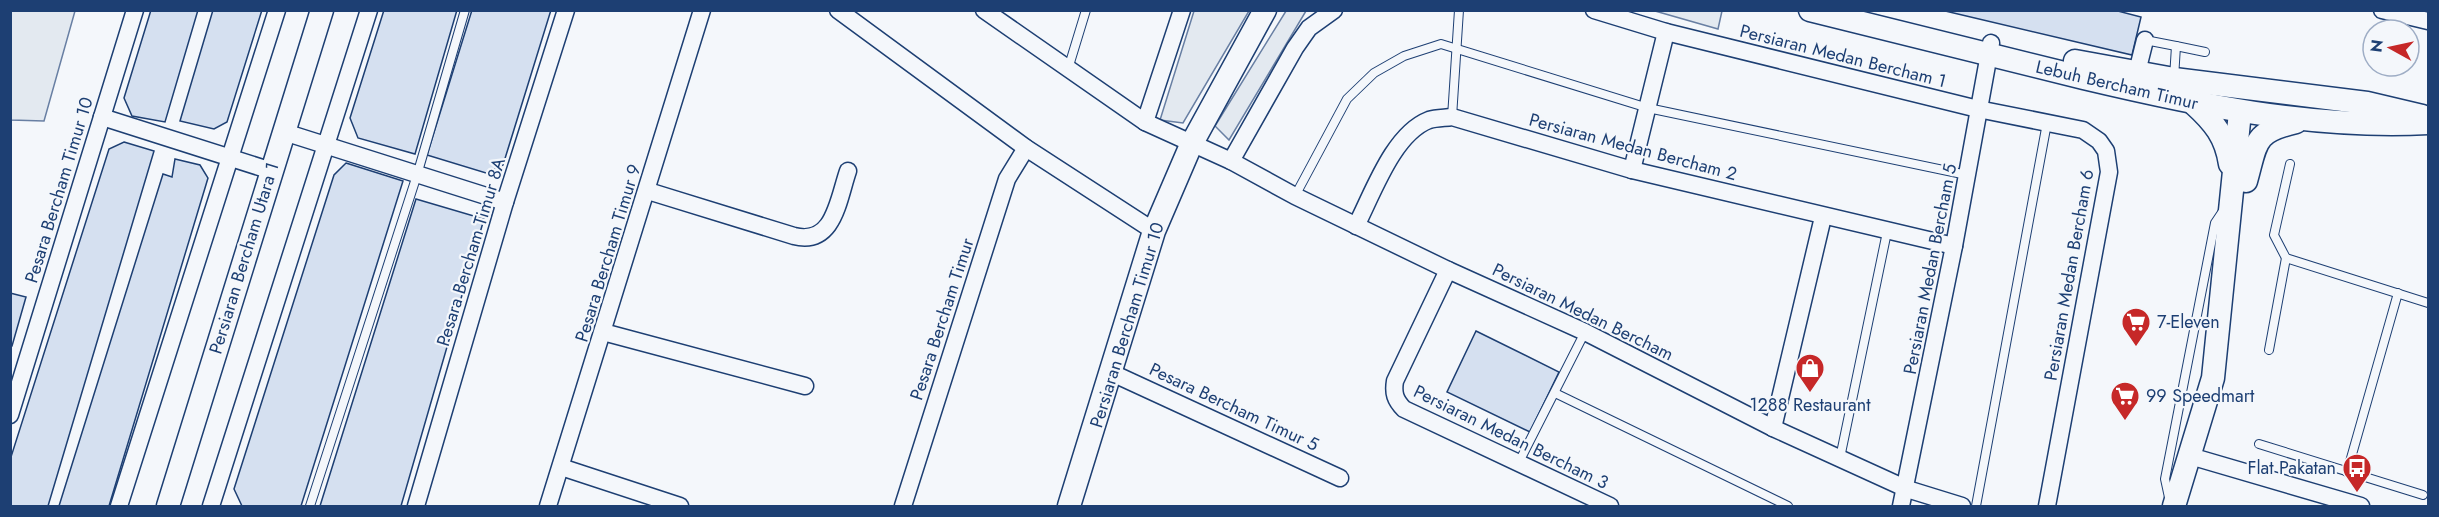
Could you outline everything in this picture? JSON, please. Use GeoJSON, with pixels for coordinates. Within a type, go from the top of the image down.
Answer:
{"type":"FeatureCollection","features":[{"type":"Feature","properties":{"kind":"street","name":"Pesara Bercham Timur 10"},"geometry":{"type":"LineString","coordinates":[[10,415],[135,10]]}},
{"type":"Feature","properties":{"kind":"street"},"geometry":{"type":"LineString","coordinates":[[119,507],[277,10]]}},
{"type":"Feature","properties":{"kind":"street","name":"Persiaran Bercham Utara 1"},"geometry":{"type":"LineString","coordinates":[[170,506],[321,10]]}},
{"type":"Feature","properties":{"kind":"street"},"geometry":{"type":"LineString","coordinates":[[211,507],[369,10]]}},
{"type":"Feature","properties":{"kind":"street","name":"Pesara Bercham Timur 8A"},"geometry":{"type":"LineString","coordinates":[[416,507],[505,202],[566,10]]}},
{"type":"Feature","properties":{"kind":"street","name":"Pesara Bercham Timur 9"},"geometry":{"type":"LineString","coordinates":[[548,507],[648,191],[702,10]]}},
{"type":"Feature","properties":{"kind":"street"},"geometry":{"type":"LineString","coordinates":[[838,10],[1026,148],[1154,231]]}},
{"type":"Feature","properties":{"kind":"street","name":"Persiaran Medan Bercham"},"geometry":{"type":"LineString","coordinates":[[984,10],[1145,122],[1191,145],[1231,161],[1295,196],[1448,270],[1585,332],[1773,429],[1907,489],[1962,507]]}},
{"type":"Feature","properties":{"kind":"street"},"geometry":{"type":"LineString","coordinates":[[1145,122],[1182,10]]}},
{"type":"Feature","properties":{"kind":"street","name":"Persiaran Bercham Timur 10"},"geometry":{"type":"LineString","coordinates":[[1069,507],[1154,231],[1191,145],[1265,10]]}},
{"type":"Feature","properties":{"kind":"street"},"geometry":{"type":"LineString","coordinates":[[1231,161],[1295,48],[1309,28],[1334,10]]}},
{"type":"Feature","properties":{"kind":"street","name":"Persiaran Medan Bercham 1"},"geometry":{"type":"LineString","coordinates":[[1594,10],[1666,32],[1978,110]]}},
{"type":"Feature","properties":{"kind":"street","name":"Lebuh Bercham Timur"},"geometry":{"type":"LineString","coordinates":[[1810,10],[1990,49],[2174,79],[2367,103],[2428,117]]}},
{"type":"Feature","properties":{"kind":"street","name":"Lebuh Bercham Timur"},"geometry":{"type":"LineString","coordinates":[[1851,10],[2194,104],[2307,120],[2388,125],[2428,123]]}},
{"type":"Feature","properties":{"kind":"street"},"geometry":{"type":"LineString","coordinates":[[2382,10],[2405,13],[2428,21]]}},
{"type":"Feature","properties":{"kind":"street"},"geometry":{"type":"LineString","coordinates":[[1632,171],[1666,32]]}},
{"type":"Feature","properties":{"kind":"street"},"geometry":{"type":"LineString","coordinates":[[2136,72],[2145,40]]}},
{"type":"Feature","properties":{"kind":"street","name":"Persiaran Medan Bercham 5"},"geometry":{"type":"LineString","coordinates":[[1907,489],[1990,49]]}},
{"type":"Feature","properties":{"kind":"street"},"geometry":{"type":"LineString","coordinates":[[2174,79],[2179,85],[2245,110]]}},
{"type":"Feature","properties":{"kind":"street"},"geometry":{"type":"LineString","coordinates":[[2174,507],[2223,394],[2237,189],[2245,110],[2253,101],[2344,109],[2367,103]]}},
{"type":"Feature","properties":{"kind":"street"},"geometry":{"type":"LineString","coordinates":[[2194,104],[2220,130],[2228,148],[2237,189]]}},
{"type":"Feature","properties":{"kind":"street","name":"Persiaran Medan Bercham 6"},"geometry":{"type":"LineString","coordinates":[[1978,110],[2083,130],[2092,135],[2106,151],[2109,172],[2047,507]]}},
{"type":"Feature","properties":{"kind":"street"},"geometry":{"type":"LineString","coordinates":[[102,117],[272,171]]}},
{"type":"Feature","properties":{"kind":"street"},"geometry":{"type":"LineString","coordinates":[[1356,226],[1400,142],[1414,129],[1430,120],[1452,117]]}},
{"type":"Feature","properties":{"kind":"street","name":"Persiaran Medan Bercham 2"},"geometry":{"type":"LineString","coordinates":[[1452,117],[1632,171],[1954,246]]}},
{"type":"Feature","properties":{"kind":"street"},"geometry":{"type":"LineString","coordinates":[[2237,189],[2257,141],[2262,135],[2279,126],[2307,120]]}},
{"type":"Feature","properties":{"kind":"street"},"geometry":{"type":"LineString","coordinates":[[284,132],[505,202]]}},
{"type":"Feature","properties":{"kind":"street","name":"Pesara Bercham Timur"},"geometry":{"type":"LineString","coordinates":[[903,507],[1007,179],[1026,148]]}},
{"type":"Feature","properties":{"kind":"street"},"geometry":{"type":"LineString","coordinates":[[648,191],[794,236],[813,237],[820,234],[831,222],[848,171]]}},
{"type":"Feature","properties":{"kind":"street"},"geometry":{"type":"LineString","coordinates":[[1773,429],[1823,217]]}},
{"type":"Feature","properties":{"kind":"street","name":"Persiaran Medan Bercham 3"},"geometry":{"type":"LineString","coordinates":[[1448,270],[1395,381],[1393,391],[1396,401],[1404,409],[1610,507]]}},
{"type":"Feature","properties":{"kind":"street"},"geometry":{"type":"LineString","coordinates":[[603,332],[805,386]]}},
{"type":"Feature","properties":{"kind":"street","name":"Pesara Bercham Timur 5"},"geometry":{"type":"LineString","coordinates":[[1112,373],[1340,478]]}},
{"type":"Feature","properties":{"kind":"street"},"geometry":{"type":"LineString","coordinates":[[2186,507],[2196,457]]}},
{"type":"Feature","properties":{"kind":"street"},"geometry":{"type":"LineString","coordinates":[[2196,457],[2361,507]]}},
{"type":"Feature","properties":{"kind":"street"},"geometry":{"type":"LineString","coordinates":[[561,466],[680,507]]}},
{"type":"Feature","properties":{"kind":"street"},"geometry":{"type":"LineString","coordinates":[[1901,507],[1907,489]]}},
{"type":"Feature","properties":{"kind":"lane"},"geometry":{"type":"LineString","coordinates":[[310,507],[417,175],[465,10]]}},
{"type":"Feature","properties":{"kind":"lane"},"geometry":{"type":"LineString","coordinates":[[1068,69],[1086,10]]}},
{"type":"Feature","properties":{"kind":"lane"},"geometry":{"type":"LineString","coordinates":[[1452,117],[1459,10]]}},
{"type":"Feature","properties":{"kind":"lane"},"geometry":{"type":"LineString","coordinates":[[2145,40],[2205,52]]}},
{"type":"Feature","properties":{"kind":"lane"},"geometry":{"type":"LineString","coordinates":[[1295,196],[1347,99],[1374,73],[1427,46],[1441,44],[1457,46],[1648,108],[1968,175]]}},
{"type":"Feature","properties":{"kind":"lane"},"geometry":{"type":"LineString","coordinates":[[2174,79],[2176,46]]}},
{"type":"Feature","properties":{"kind":"lane"},"geometry":{"type":"LineString","coordinates":[[1976,507],[2047,123]]}},
{"type":"Feature","properties":{"kind":"lane"},"geometry":{"type":"LineString","coordinates":[[2269,350],[2286,258],[2274,235],[2290,164]]}},
{"type":"Feature","properties":{"kind":"lane"},"geometry":{"type":"LineString","coordinates":[[2174,507],[2165,490],[2165,479],[2215,223],[2237,189]]}},
{"type":"Feature","properties":{"kind":"lane"},"geometry":{"type":"LineString","coordinates":[[1840,458],[1887,232]]}},
{"type":"Feature","properties":{"kind":"lane"},"geometry":{"type":"LineString","coordinates":[[2286,258],[2428,303]]}},
{"type":"Feature","properties":{"kind":"lane"},"geometry":{"type":"LineString","coordinates":[[2346,472],[2398,293]]}},
{"type":"Feature","properties":{"kind":"lane"},"geometry":{"type":"LineString","coordinates":[[1519,462],[1585,332]]}},
{"type":"Feature","properties":{"kind":"lane"},"geometry":{"type":"LineString","coordinates":[[1555,393],[1788,507]]}},
{"type":"Feature","properties":{"kind":"lane"},"geometry":{"type":"LineString","coordinates":[[2259,444],[2423,495]]}},
{"type":"Feature","properties":{"kind":"shaded area"},"geometry":{"type":"Polygon","coordinates":[[[11,10],[75,11],[44,121],[11,120],[11,10]]]}},
{"type":"Feature","properties":{"kind":"shaded area"},"geometry":{"type":"Polygon","coordinates":[[[1194,11],[1249,11],[1183,123],[1160,120],[1194,11]]]}},
{"type":"Feature","properties":{"kind":"shaded area"},"geometry":{"type":"Polygon","coordinates":[[[1286,11],[1306,11],[1229,140],[1215,126],[1286,11]]]}},
{"type":"Feature","properties":{"kind":"shaded area"},"geometry":{"type":"Polygon","coordinates":[[[1655,11],[1722,11],[1718,29],[1655,11]]]}},
{"type":"Feature","properties":{"kind":"building"},"geometry":{"type":"Polygon","coordinates":[[[151,10],[198,10],[165,122],[132,116],[124,98],[151,10]]]}},
{"type":"Feature","properties":{"kind":"building"},"geometry":{"type":"Polygon","coordinates":[[[213,10],[262,10],[227,122],[214,129],[180,121],[213,10]]]}},
{"type":"Feature","properties":{"kind":"building"},"geometry":{"type":"Polygon","coordinates":[[[384,10],[457,10],[415,154],[358,138],[350,118],[384,10]]]}},
{"type":"Feature","properties":{"kind":"building"},"geometry":{"type":"Polygon","coordinates":[[[472,10],[551,10],[503,165],[486,173],[427,155],[472,10]]]}},
{"type":"Feature","properties":{"kind":"building"},"geometry":{"type":"Polygon","coordinates":[[[1941,10],[2114,10],[2141,17],[2132,55],[1941,10]]]}},
{"type":"Feature","properties":{"kind":"building"},"geometry":{"type":"Polygon","coordinates":[[[124,142],[154,151],[48,506],[10,506],[10,460],[109,149],[124,142]]]}},
{"type":"Feature","properties":{"kind":"building"},"geometry":{"type":"Polygon","coordinates":[[[175,159],[200,165],[208,178],[109,506],[59,506],[163,174],[172,177],[175,159]]]}},
{"type":"Feature","properties":{"kind":"building"},"geometry":{"type":"Polygon","coordinates":[[[346,163],[403,181],[301,506],[242,506],[234,489],[334,175],[346,163]]]}},
{"type":"Feature","properties":{"kind":"building"},"geometry":{"type":"Polygon","coordinates":[[[416,199],[484,219],[401,506],[320,506],[416,199]]]}},
{"type":"Feature","properties":{"kind":"building"},"geometry":{"type":"Polygon","coordinates":[[[10,293],[26,297],[12,346],[10,346],[10,293]]]}},
{"type":"Feature","properties":{"kind":"building"},"geometry":{"type":"Polygon","coordinates":[[[1476,331],[1559,372],[1530,432],[1447,392],[1476,331]]]}},
{"type":"Feature","properties":{"kind":"place","name":"7-Eleven"},"geometry":{"type":"Point","coordinates":[2136,348]}},
{"type":"Feature","properties":{"kind":"place","name":"1288 Restaurant"},"geometry":{"type":"Point","coordinates":[1810,394]}},
{"type":"Feature","properties":{"kind":"place","name":"99 Speedmart"},"geometry":{"type":"Point","coordinates":[2125,422]}},
{"type":"Feature","properties":{"kind":"place","name":"Flat Pakatan"},"geometry":{"type":"Point","coordinates":[2357,494]}}]}
